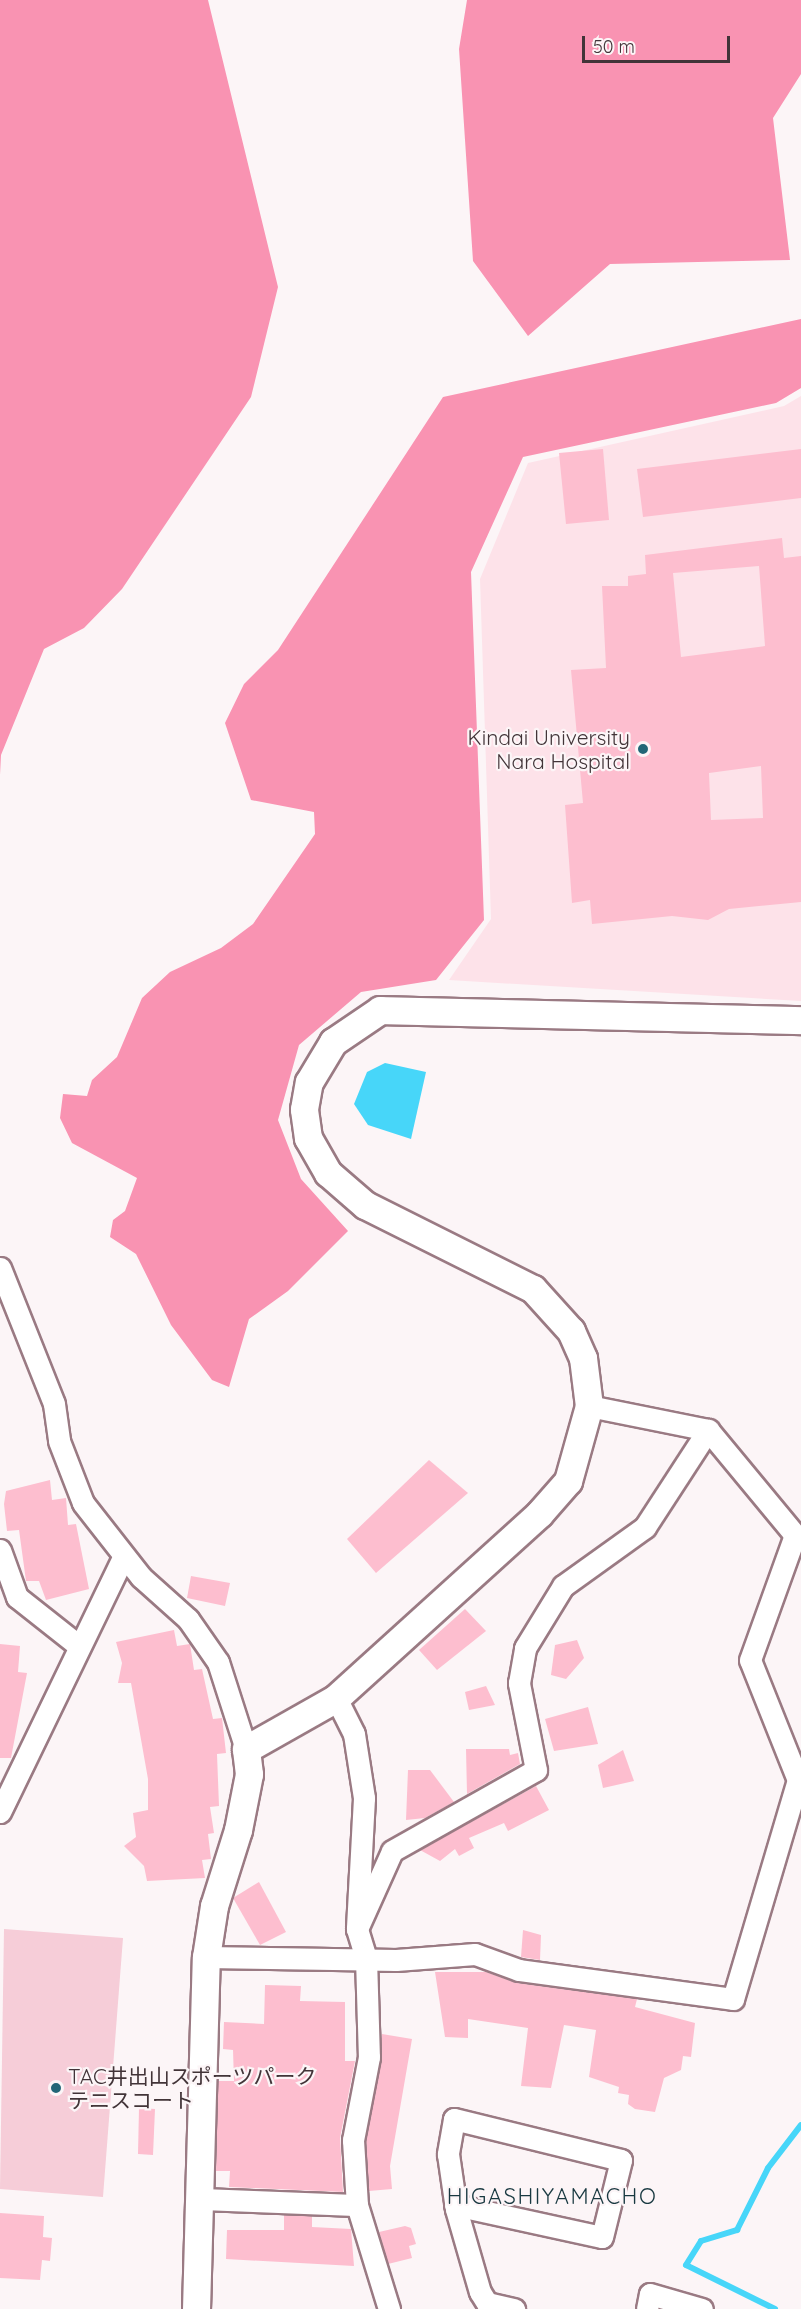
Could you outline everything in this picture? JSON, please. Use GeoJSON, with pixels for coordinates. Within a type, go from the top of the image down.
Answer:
{"type":"FeatureCollection","features":[{"type":"Feature","properties":{"kind":"street"},"geometry":{"type":"LineString","coordinates":[[246,1749],[336,1698],[568,1481],[586,1433],[589,1406],[583,1358],[571,1331],[533,1289],[365,1205],[328,1173],[308,1138],[304,1109],[320,1060],[351,1026],[380,1010],[407,1008],[801,1020]]}},
{"type":"Feature","properties":{"kind":"street"},"geometry":{"type":"LineString","coordinates":[[0,1268],[54,1404],[59,1441],[83,1503],[124,1556],[188,1619],[218,1662],[246,1749],[249,1774],[238,1830],[214,1906],[206,1957],[196,2309]]}},
{"type":"Feature","properties":{"kind":"street"},"geometry":{"type":"LineString","coordinates":[[206,1957],[366,1958],[475,1954],[519,1970],[733,1999],[798,1780],[750,1660],[795,1535],[708,1430],[589,1406]]}},
{"type":"Feature","properties":{"kind":"street"},"geometry":{"type":"LineString","coordinates":[[357,1929],[392,1851],[536,1770],[519,1674],[529,1640],[563,1586],[645,1527],[708,1430]]}},
{"type":"Feature","properties":{"kind":"street"},"geometry":{"type":"LineString","coordinates":[[0,1550],[17,1597],[79,1646]]}},
{"type":"Feature","properties":{"kind":"street"},"geometry":{"type":"LineString","coordinates":[[0,1812],[124,1556]]}},
{"type":"Feature","properties":{"kind":"street"},"geometry":{"type":"LineString","coordinates":[[336,1698],[354,1734],[364,1798],[357,1929],[366,1958],[369,2058],[353,2140],[357,2205],[389,2309]]}},
{"type":"Feature","properties":{"kind":"street"},"geometry":{"type":"LineString","coordinates":[[455,2205],[602,2237],[621,2160],[459,2116],[447,2154],[455,2205],[480,2292],[487,2303],[514,2309]]}},
{"type":"Feature","properties":{"kind":"street"},"geometry":{"type":"LineString","coordinates":[[200,2199],[357,2205]]}},
{"type":"Feature","properties":{"kind":"street"},"geometry":{"type":"LineString","coordinates":[[647,2309],[650,2294],[702,2309]]}},
{"type":"Feature","properties":{"kind":"shaded area"},"geometry":{"type":"Polygon","coordinates":[[[0,0],[208,0],[278,287],[251,397],[122,589],[84,628],[44,649],[1,755],[0,775],[0,0]]]}},
{"type":"Feature","properties":{"kind":"shaded area"},"geometry":{"type":"Polygon","coordinates":[[[467,0],[801,0],[801,74],[773,118],[790,260],[610,264],[528,336],[473,261],[459,49],[467,0]]]}},
{"type":"Feature","properties":{"kind":"shaded area"},"geometry":{"type":"Polygon","coordinates":[[[801,319],[801,388],[776,403],[523,457],[471,572],[484,920],[436,980],[361,992],[299,1045],[278,1120],[301,1179],[348,1231],[288,1291],[249,1319],[229,1387],[212,1380],[171,1325],[136,1254],[110,1237],[113,1220],[125,1211],[137,1178],[72,1143],[60,1118],[63,1094],[87,1096],[92,1080],[117,1057],[142,998],[170,972],[221,948],[253,924],[315,834],[314,812],[251,800],[225,723],[244,684],[278,650],[443,397],[801,319]]]}},
{"type":"Feature","properties":{"kind":"shaded area","name":"Kindai University Nara Hospital"},"geometry":{"type":"Polygon","coordinates":[[[801,396],[801,1001],[449,980],[491,919],[480,579],[528,463],[784,406],[801,396]]]}},
{"type":"Feature","properties":{"kind":"shaded area","name":"TAC井出山スポーツパーク テニスコート"},"geometry":{"type":"Polygon","coordinates":[[[4,1929],[123,1938],[103,2197],[0,2189],[4,1929]]]}},
{"type":"Feature","properties":{"kind":"water"},"geometry":{"type":"Polygon","coordinates":[[[385,1063],[426,1072],[411,1139],[368,1125],[354,1104],[367,1072],[385,1063]]]}},
{"type":"Feature","properties":{"kind":"building"},"geometry":{"type":"Polygon","coordinates":[[[603,449],[609,520],[566,524],[559,453],[603,449]]]}},
{"type":"Feature","properties":{"kind":"building"},"geometry":{"type":"Polygon","coordinates":[[[801,449],[801,498],[643,517],[637,469],[801,449]]]}},
{"type":"Feature","properties":{"kind":"building"},"geometry":{"type":"Polygon","coordinates":[[[782,538],[784,558],[801,556],[801,902],[729,909],[708,920],[672,916],[592,924],[590,900],[572,903],[565,805],[583,803],[571,670],[606,668],[602,586],[628,586],[628,576],[646,574],[645,555],[782,538]],[[759,566],[673,573],[681,657],[765,646],[759,566]],[[761,766],[709,773],[711,820],[763,818],[761,766]]]}},
{"type":"Feature","properties":{"kind":"building"},"geometry":{"type":"Polygon","coordinates":[[[429,1460],[468,1493],[376,1573],[347,1539],[429,1460]]]}},
{"type":"Feature","properties":{"kind":"building"},"geometry":{"type":"Polygon","coordinates":[[[50,1480],[52,1500],[66,1498],[68,1525],[76,1524],[89,1589],[46,1600],[39,1581],[26,1581],[19,1530],[7,1531],[4,1504],[6,1491],[50,1480]]]}},
{"type":"Feature","properties":{"kind":"building"},"geometry":{"type":"Polygon","coordinates":[[[191,1576],[230,1583],[225,1606],[187,1598],[191,1576]]]}},
{"type":"Feature","properties":{"kind":"building"},"geometry":{"type":"Polygon","coordinates":[[[465,1609],[486,1631],[437,1670],[419,1650],[465,1609]]]}},
{"type":"Feature","properties":{"kind":"building"},"geometry":{"type":"Polygon","coordinates":[[[174,1630],[177,1646],[190,1644],[194,1670],[202,1669],[213,1719],[222,1718],[226,1753],[217,1754],[219,1806],[210,1807],[214,1833],[208,1834],[211,1859],[202,1860],[205,1878],[147,1881],[144,1866],[124,1846],[136,1837],[133,1813],[148,1810],[148,1779],[131,1683],[118,1683],[122,1663],[116,1642],[174,1630]]]}},
{"type":"Feature","properties":{"kind":"building"},"geometry":{"type":"Polygon","coordinates":[[[577,1640],[584,1658],[566,1679],[551,1675],[555,1645],[577,1640]]]}},
{"type":"Feature","properties":{"kind":"building"},"geometry":{"type":"Polygon","coordinates":[[[0,1644],[20,1646],[18,1672],[27,1673],[11,1758],[0,1758],[0,1644]]]}},
{"type":"Feature","properties":{"kind":"building"},"geometry":{"type":"Polygon","coordinates":[[[486,1686],[495,1705],[469,1710],[465,1692],[486,1686]]]}},
{"type":"Feature","properties":{"kind":"building"},"geometry":{"type":"Polygon","coordinates":[[[588,1707],[598,1744],[554,1751],[545,1719],[588,1707]]]}},
{"type":"Feature","properties":{"kind":"building"},"geometry":{"type":"Polygon","coordinates":[[[466,1749],[509,1749],[510,1755],[518,1753],[520,1764],[467,1794],[466,1749]]]}},
{"type":"Feature","properties":{"kind":"building"},"geometry":{"type":"Polygon","coordinates":[[[623,1750],[634,1781],[603,1788],[598,1765],[623,1750]]]}},
{"type":"Feature","properties":{"kind":"building"},"geometry":{"type":"Polygon","coordinates":[[[408,1770],[430,1770],[454,1802],[425,1818],[406,1820],[408,1770]]]}},
{"type":"Feature","properties":{"kind":"building"},"geometry":{"type":"Polygon","coordinates":[[[536,1786],[549,1810],[508,1831],[504,1823],[469,1838],[474,1848],[459,1856],[455,1849],[440,1861],[420,1850],[536,1786]]]}},
{"type":"Feature","properties":{"kind":"building"},"geometry":{"type":"Polygon","coordinates":[[[259,1882],[286,1932],[260,1945],[233,1898],[259,1882]]]}},
{"type":"Feature","properties":{"kind":"building"},"geometry":{"type":"Polygon","coordinates":[[[523,1930],[541,1935],[540,1960],[521,1957],[523,1930]]]}},
{"type":"Feature","properties":{"kind":"building"},"geometry":{"type":"Polygon","coordinates":[[[435,1972],[486,1972],[517,1983],[637,1999],[635,2007],[695,2023],[691,2057],[683,2056],[681,2070],[664,2078],[655,2112],[635,2109],[628,2104],[629,2095],[618,2093],[619,2087],[589,2077],[596,2030],[564,2025],[551,2088],[521,2086],[528,2028],[468,2019],[468,2038],[445,2037],[435,1972]]]}},
{"type":"Feature","properties":{"kind":"building"},"geometry":{"type":"Polygon","coordinates":[[[265,1985],[301,1986],[300,2001],[345,2002],[345,2061],[355,2061],[340,2138],[343,2192],[229,2187],[230,2171],[216,2171],[218,2081],[234,2081],[233,2050],[223,2049],[224,2022],[264,2024],[265,1985]]]}},
{"type":"Feature","properties":{"kind":"building"},"geometry":{"type":"Polygon","coordinates":[[[382,2034],[412,2039],[390,2166],[392,2189],[369,2191],[366,2141],[382,2034]]]}},
{"type":"Feature","properties":{"kind":"building"},"geometry":{"type":"Polygon","coordinates":[[[139,2108],[155,2109],[153,2155],[138,2154],[139,2108]]]}},
{"type":"Feature","properties":{"kind":"building"},"geometry":{"type":"Polygon","coordinates":[[[0,2213],[44,2216],[43,2237],[52,2238],[50,2261],[42,2260],[40,2280],[0,2278],[0,2213]]]}},
{"type":"Feature","properties":{"kind":"building"},"geometry":{"type":"Polygon","coordinates":[[[284,2215],[312,2216],[312,2227],[351,2229],[354,2266],[226,2259],[227,2230],[284,2230],[284,2215]]]}},
{"type":"Feature","properties":{"kind":"building"},"geometry":{"type":"Polygon","coordinates":[[[405,2226],[411,2228],[416,2244],[409,2246],[412,2258],[388,2264],[379,2232],[405,2226]]]}},
{"type":"Feature","properties":{"kind":"waterway"},"geometry":{"type":"LineString","coordinates":[[775,2309],[686,2265],[701,2241],[737,2230],[768,2168],[801,2125]]}},
{"type":"Feature","properties":{"kind":"place","name":"Kindai University Nara Hospital"},"geometry":{"type":"Point","coordinates":[643,749]}},
{"type":"Feature","properties":{"kind":"place","name":"TAC井出山スポーツパーク テニスコート"},"geometry":{"type":"Point","coordinates":[56,2088]}},
{"type":"Feature","properties":{"kind":"district","name":"HIGASHIYAMACHO"},"geometry":{"type":"Point","coordinates":[552,2197]}}]}
